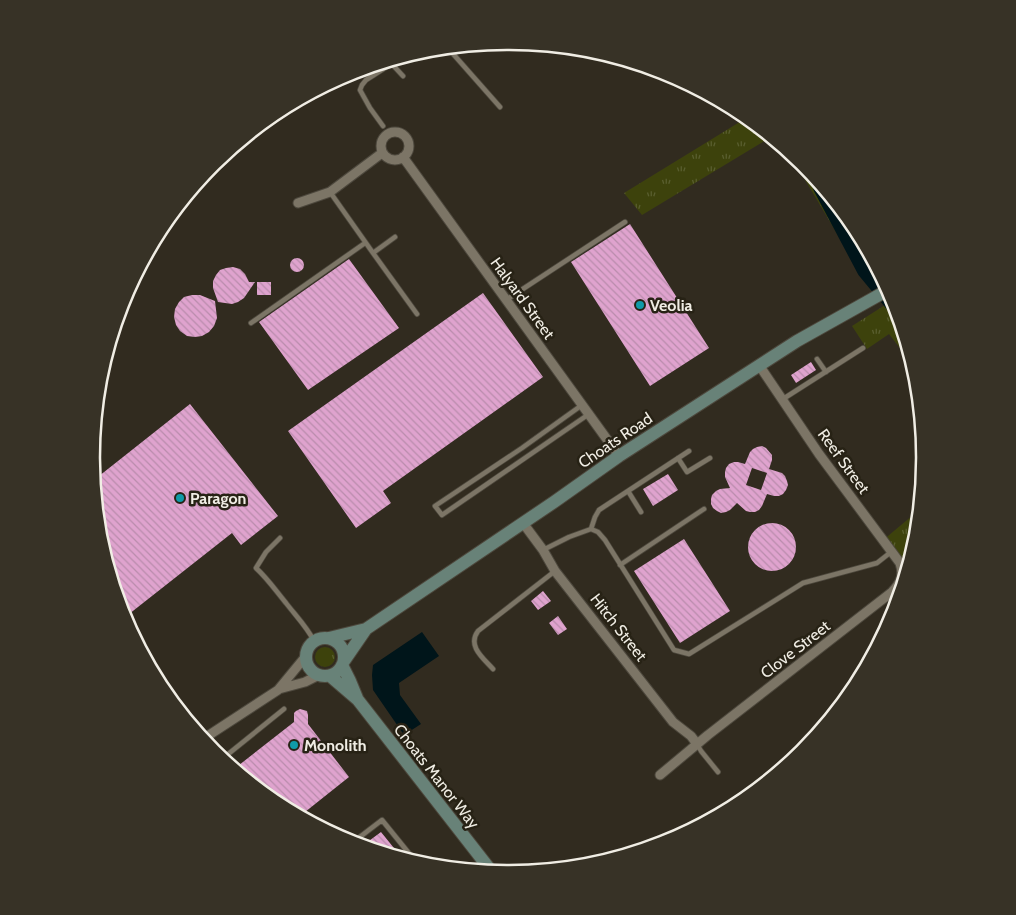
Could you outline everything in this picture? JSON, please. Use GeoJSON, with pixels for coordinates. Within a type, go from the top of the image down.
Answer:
{"type":"FeatureCollection","features":[{"type":"Feature","properties":{"kind":"street"},"geometry":{"type":"LineString","coordinates":[[385,130],[400,132],[409,142],[409,150],[404,157],[394,160],[389,159],[382,152],[380,148],[385,130]]}},
{"type":"Feature","properties":{"kind":"street"},"geometry":{"type":"LineString","coordinates":[[298,204],[330,192],[382,152]]}},
{"type":"Feature","properties":{"kind":"street","name":"Halyard Street"},"geometry":{"type":"LineString","coordinates":[[404,157],[619,456]]}},
{"type":"Feature","properties":{"kind":"street","name":"Choats Road"},"geometry":{"type":"LineString","coordinates":[[329,638],[366,629],[619,456],[759,365],[881,294]]}},
{"type":"Feature","properties":{"kind":"street","name":"Reef Street"},"geometry":{"type":"LineString","coordinates":[[759,365],[819,454],[892,551],[901,567]]}},
{"type":"Feature","properties":{"kind":"street","name":"Hitch Street"},"geometry":{"type":"LineString","coordinates":[[523,523],[543,550],[555,572],[673,722],[691,736],[697,744]]}},
{"type":"Feature","properties":{"kind":"street","name":"Clove Street"},"geometry":{"type":"LineString","coordinates":[[660,775],[893,591]]}},
{"type":"Feature","properties":{"kind":"street","name":"Choats Road"},"geometry":{"type":"LineString","coordinates":[[343,663],[366,629]]}},
{"type":"Feature","properties":{"kind":"street"},"geometry":{"type":"LineString","coordinates":[[210,735],[278,690],[336,673],[343,663],[343,651],[341,646],[329,638],[314,641],[307,650],[306,656],[309,668],[313,672],[324,676]]}},
{"type":"Feature","properties":{"kind":"street"},"geometry":{"type":"LineString","coordinates":[[278,690],[306,656]]}},
{"type":"Feature","properties":{"kind":"street","name":"Choats Manor Way"},"geometry":{"type":"LineString","coordinates":[[343,663],[358,700],[486,864]]}},
{"type":"Feature","properties":{"kind":"street","name":"Choats Manor Way"},"geometry":{"type":"LineString","coordinates":[[324,676],[358,700]]}},
{"type":"Feature","properties":{"kind":"lane"},"geometry":{"type":"LineString","coordinates":[[453,53],[500,107]]}},
{"type":"Feature","properties":{"kind":"lane"},"geometry":{"type":"LineString","coordinates":[[395,67],[403,76]]}},
{"type":"Feature","properties":{"kind":"lane"},"geometry":{"type":"LineString","coordinates":[[377,72],[366,80],[360,90],[385,130]]}},
{"type":"Feature","properties":{"kind":"lane"},"geometry":{"type":"LineString","coordinates":[[330,192],[417,314]]}},
{"type":"Feature","properties":{"kind":"lane"},"geometry":{"type":"LineString","coordinates":[[506,300],[625,222]]}},
{"type":"Feature","properties":{"kind":"lane"},"geometry":{"type":"LineString","coordinates":[[373,253],[395,237]]}},
{"type":"Feature","properties":{"kind":"lane"},"geometry":{"type":"LineString","coordinates":[[251,323],[365,243]]}},
{"type":"Feature","properties":{"kind":"lane"},"geometry":{"type":"LineString","coordinates":[[783,399],[863,348]]}},
{"type":"Feature","properties":{"kind":"lane"},"geometry":{"type":"LineString","coordinates":[[817,359],[826,372]]}},
{"type":"Feature","properties":{"kind":"lane"},"geometry":{"type":"LineString","coordinates":[[582,405],[435,506],[442,515],[589,414]]}},
{"type":"Feature","properties":{"kind":"lane"},"geometry":{"type":"LineString","coordinates":[[591,529],[599,510],[689,451]]}},
{"type":"Feature","properties":{"kind":"lane"},"geometry":{"type":"LineString","coordinates":[[678,458],[687,472],[710,458]]}},
{"type":"Feature","properties":{"kind":"lane"},"geometry":{"type":"LineString","coordinates":[[628,491],[641,512]]}},
{"type":"Feature","properties":{"kind":"lane"},"geometry":{"type":"LineString","coordinates":[[620,565],[704,509]]}},
{"type":"Feature","properties":{"kind":"lane"},"geometry":{"type":"LineString","coordinates":[[543,550],[591,529],[598,532],[605,540],[674,650],[689,654],[803,583],[877,563],[892,551]]}},
{"type":"Feature","properties":{"kind":"lane"},"geometry":{"type":"LineString","coordinates":[[280,538],[266,552],[256,568],[308,630],[314,641]]}},
{"type":"Feature","properties":{"kind":"lane"},"geometry":{"type":"LineString","coordinates":[[493,669],[475,648],[473,641],[475,635],[555,572]]}},
{"type":"Feature","properties":{"kind":"lane"},"geometry":{"type":"LineString","coordinates":[[228,753],[284,709]]}},
{"type":"Feature","properties":{"kind":"lane"},"geometry":{"type":"LineString","coordinates":[[697,744],[718,772]]}},
{"type":"Feature","properties":{"kind":"lane"},"geometry":{"type":"LineString","coordinates":[[360,837],[382,820],[408,852]]}},
{"type":"Feature","properties":{"kind":"green space"},"geometry":{"type":"Polygon","coordinates":[[[739,122],[765,141],[642,215],[624,193],[739,122]]]}},
{"type":"Feature","properties":{"kind":"green space"},"geometry":{"type":"Polygon","coordinates":[[[804,178],[831,209],[861,254],[876,283],[868,286],[804,178]]]}},
{"type":"Feature","properties":{"kind":"green space"},"geometry":{"type":"Polygon","coordinates":[[[885,305],[901,350],[889,334],[867,349],[852,326],[885,305]]]}},
{"type":"Feature","properties":{"kind":"green space"},"geometry":{"type":"Polygon","coordinates":[[[911,517],[902,563],[882,541],[911,517]]]}},
{"type":"Feature","properties":{"kind":"green space"},"geometry":{"type":"Polygon","coordinates":[[[325,647],[332,650],[335,657],[332,664],[325,667],[318,664],[315,657],[318,650],[325,647]]]}},
{"type":"Feature","properties":{"kind":"shaded area"},"geometry":{"type":"Polygon","coordinates":[[[422,632],[439,656],[399,683],[400,695],[421,724],[404,735],[373,690],[373,665],[422,632]]]}},
{"type":"Feature","properties":{"kind":"building","name":"Veolia"},"geometry":{"type":"Polygon","coordinates":[[[630,224],[709,348],[650,386],[571,262],[630,224]]]}},
{"type":"Feature","properties":{"kind":"building"},"geometry":{"type":"Polygon","coordinates":[[[294,258],[300,258],[304,265],[300,272],[294,272],[290,268],[290,262],[294,258]]]}},
{"type":"Feature","properties":{"kind":"building"},"geometry":{"type":"Polygon","coordinates":[[[349,259],[399,328],[308,390],[259,322],[349,259]]]}},
{"type":"Feature","properties":{"kind":"building"},"geometry":{"type":"Polygon","coordinates":[[[233,267],[240,269],[249,282],[255,282],[244,298],[238,302],[232,304],[218,302],[213,288],[213,281],[220,270],[233,267]]]}},
{"type":"Feature","properties":{"kind":"building"},"geometry":{"type":"Polygon","coordinates":[[[257,282],[271,282],[271,295],[257,295],[257,282]]]}},
{"type":"Feature","properties":{"kind":"building"},"geometry":{"type":"Polygon","coordinates":[[[483,293],[543,377],[383,491],[391,503],[356,528],[288,431],[483,293]]]}},
{"type":"Feature","properties":{"kind":"building"},"geometry":{"type":"Polygon","coordinates":[[[200,295],[215,301],[217,318],[209,332],[202,336],[187,336],[180,331],[174,317],[175,309],[179,302],[184,297],[200,295]]]}},
{"type":"Feature","properties":{"kind":"building"},"geometry":{"type":"Polygon","coordinates":[[[811,362],[816,370],[796,383],[791,375],[811,362]]]}},
{"type":"Feature","properties":{"kind":"building","name":"Paragon"},"geometry":{"type":"Polygon","coordinates":[[[190,404],[278,516],[241,545],[232,533],[132,612],[114,563],[108,537],[101,475],[190,404]]]}},
{"type":"Feature","properties":{"kind":"building"},"geometry":{"type":"Polygon","coordinates":[[[762,446],[766,448],[772,455],[769,469],[782,473],[785,476],[788,485],[786,490],[779,496],[767,494],[762,506],[755,512],[746,511],[737,503],[726,512],[721,513],[717,511],[711,504],[711,499],[716,491],[730,488],[725,477],[726,468],[734,462],[745,464],[750,452],[762,446]],[[752,468],[746,485],[761,490],[767,473],[752,468]]]}},
{"type":"Feature","properties":{"kind":"building"},"geometry":{"type":"Polygon","coordinates":[[[668,474],[678,490],[653,506],[643,489],[668,474]]]}},
{"type":"Feature","properties":{"kind":"building"},"geometry":{"type":"Polygon","coordinates":[[[772,523],[781,525],[789,530],[794,538],[796,547],[794,556],[789,564],[781,569],[772,571],[763,569],[755,564],[750,556],[748,547],[750,538],[755,530],[763,525],[772,523]]]}},
{"type":"Feature","properties":{"kind":"building"},"geometry":{"type":"Polygon","coordinates":[[[684,539],[730,611],[680,643],[634,571],[684,539]]]}},
{"type":"Feature","properties":{"kind":"building"},"geometry":{"type":"Polygon","coordinates":[[[543,591],[551,601],[538,610],[531,601],[543,591]]]}},
{"type":"Feature","properties":{"kind":"building"},"geometry":{"type":"Polygon","coordinates":[[[558,616],[567,629],[558,635],[549,623],[558,616]]]}},
{"type":"Feature","properties":{"kind":"building","name":"Monolith"},"geometry":{"type":"Polygon","coordinates":[[[300,709],[307,711],[308,724],[349,777],[306,811],[260,781],[240,765],[294,722],[294,713],[300,709]]]}},
{"type":"Feature","properties":{"kind":"building"},"geometry":{"type":"Polygon","coordinates":[[[381,832],[394,848],[377,843],[370,840],[381,832]]]}},
{"type":"Feature","properties":{"kind":"waterway"},"geometry":{"type":"LineString","coordinates":[[841,223],[866,270],[874,280]]}},
{"type":"Feature","properties":{"kind":"place","name":"Veolia"},"geometry":{"type":"Point","coordinates":[640,305]}},
{"type":"Feature","properties":{"kind":"place","name":"Paragon"},"geometry":{"type":"Point","coordinates":[180,498]}},
{"type":"Feature","properties":{"kind":"place","name":"Monolith"},"geometry":{"type":"Point","coordinates":[294,745]}}]}
